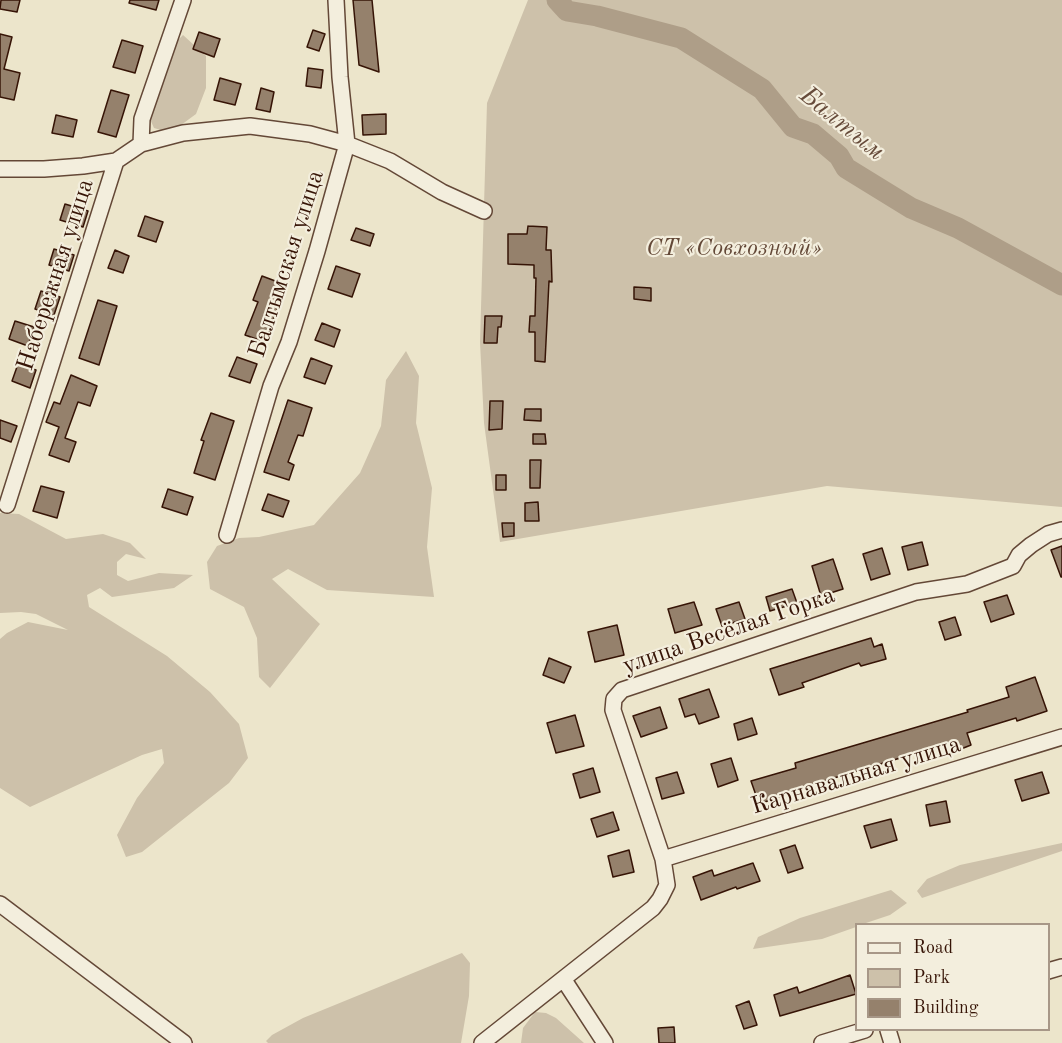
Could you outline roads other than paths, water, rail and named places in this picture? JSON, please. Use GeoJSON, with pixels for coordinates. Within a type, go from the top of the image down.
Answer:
{"type":"FeatureCollection","features":[{"type":"Feature","properties":{"kind":"street"},"geometry":{"type":"LineString","coordinates":[[141,144],[142,119],[183,0]]}},
{"type":"Feature","properties":{"kind":"street","name":"Балтымская улица"},"geometry":{"type":"LineString","coordinates":[[227,535],[271,386],[289,342],[317,251],[347,144],[340,76],[336,0]]}},
{"type":"Feature","properties":{"kind":"street"},"geometry":{"type":"LineString","coordinates":[[0,169],[44,170],[116,161],[141,144],[183,132],[250,126],[310,134],[347,144],[390,161],[442,192],[484,210]]}},
{"type":"Feature","properties":{"kind":"street","name":"Набережная улица"},"geometry":{"type":"LineString","coordinates":[[7,505],[116,161]]}},
{"type":"Feature","properties":{"kind":"street","name":"улица Весёлая Горка"},"geometry":{"type":"LineString","coordinates":[[564,980],[653,908],[667,885],[663,859],[613,710],[614,699],[622,690],[916,592],[967,584],[1013,566],[1018,555],[1031,545],[1048,534],[1062,530]]}},
{"type":"Feature","properties":{"kind":"street","name":"Карнавальная улица"},"geometry":{"type":"LineString","coordinates":[[663,859],[1062,737]]}},
{"type":"Feature","properties":{"kind":"street"},"geometry":{"type":"LineString","coordinates":[[0,904],[183,1043]]}},
{"type":"Feature","properties":{"kind":"street"},"geometry":{"type":"LineString","coordinates":[[482,1043],[564,980],[605,1043]]}},
{"type":"Feature","properties":{"kind":"street"},"geometry":{"type":"LineString","coordinates":[[822,1043],[859,1031]]}},
{"type":"Feature","properties":{"kind":"waterway","name":"Балтым"},"geometry":{"type":"LineString","coordinates":[[557,0],[567,11],[597,16],[681,38],[762,89],[793,127],[813,134],[839,156],[846,168],[911,208],[958,228],[1062,285]]}},
{"type":"Feature","properties":{"kind":"park label","name":"СТ «Совхозный»"},"geometry":{"type":"Point","coordinates":[734,249]}}]}
